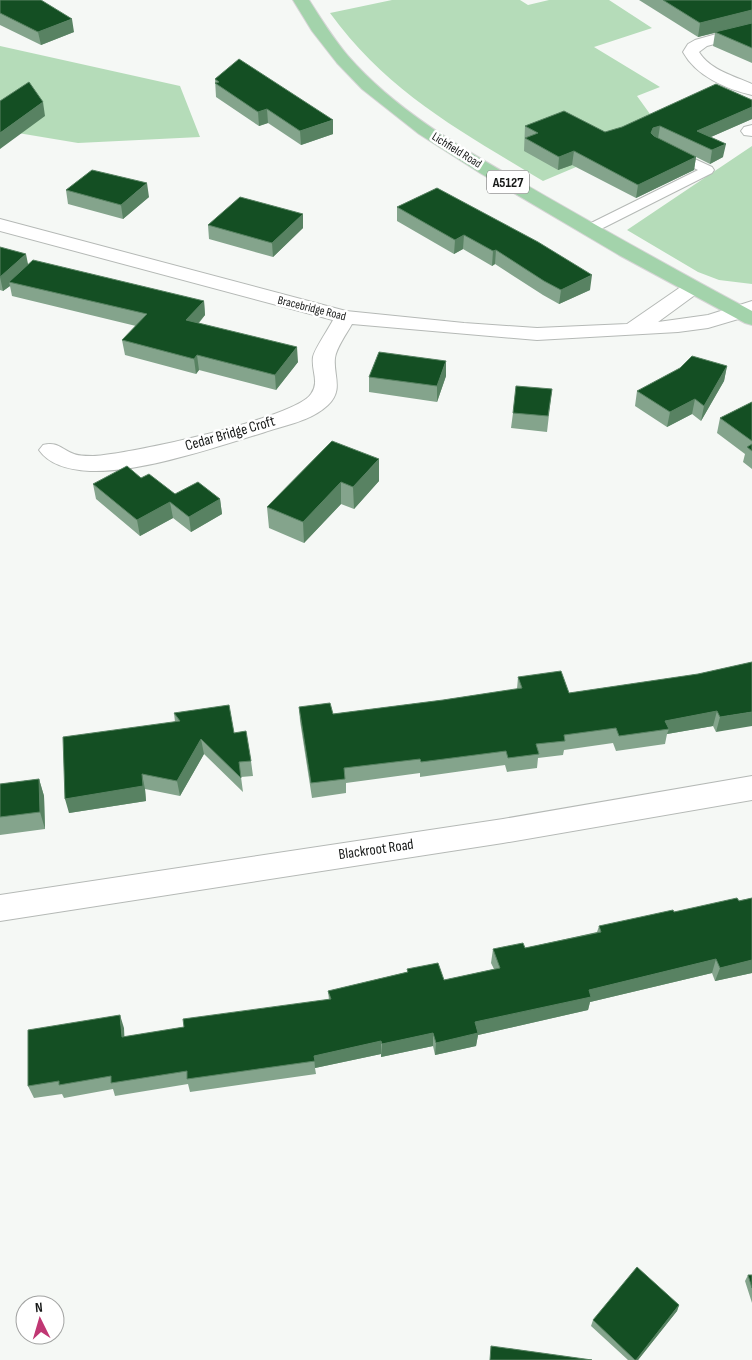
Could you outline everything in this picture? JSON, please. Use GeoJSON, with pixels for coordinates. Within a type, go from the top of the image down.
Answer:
{"type":"FeatureCollection","features":[{"type":"Feature","properties":{"kind":"main road","name":"Lichfield Road"},"geometry":{"type":"LineString","coordinates":[[301,0],[330,46],[363,81],[409,120],[464,156],[692,288],[748,313]]}},
{"type":"Feature","properties":{"kind":"street"},"geometry":{"type":"LineString","coordinates":[[752,29],[700,43],[691,52],[694,59],[704,68],[752,90]]}},
{"type":"Feature","properties":{"kind":"street","name":"Bracebridge Road"},"geometry":{"type":"LineString","coordinates":[[0,225],[345,317],[464,330],[537,334],[690,326],[748,313]]}},
{"type":"Feature","properties":{"kind":"street"},"geometry":{"type":"LineString","coordinates":[[632,330],[692,288]]}},
{"type":"Feature","properties":{"kind":"street","name":"Cedar Bridge Croft"},"geometry":{"type":"LineString","coordinates":[[51,450],[70,461],[102,464],[152,455],[300,413],[320,400],[324,392],[327,385],[324,357],[345,317]]}},
{"type":"Feature","properties":{"kind":"street","name":"Blackroot Road"},"geometry":{"type":"LineString","coordinates":[[0,908],[578,819],[752,788]]}},
{"type":"Feature","properties":{"kind":"lane"},"geometry":{"type":"LineString","coordinates":[[590,229],[708,170],[666,149]]}},
{"type":"Feature","properties":{"kind":"green space"},"geometry":{"type":"Polygon","coordinates":[[[392,0],[520,0],[528,5],[549,0],[609,0],[652,28],[594,47],[660,87],[637,96],[650,114],[628,145],[543,181],[428,109],[376,66],[352,41],[330,13],[392,0]]]}},
{"type":"Feature","properties":{"kind":"green space"},"geometry":{"type":"Polygon","coordinates":[[[0,46],[180,86],[200,137],[78,143],[0,130],[0,46]]]}},
{"type":"Feature","properties":{"kind":"green space"},"geometry":{"type":"Polygon","coordinates":[[[752,146],[752,284],[719,280],[698,272],[627,230],[752,146]]]}},
{"type":"Feature","properties":{"kind":"building"},"geometry":{"type":"Polygon","coordinates":[[[0,0],[41,0],[72,19],[38,32],[0,13],[0,0]]]}},
{"type":"Feature","properties":{"kind":"building"},"geometry":{"type":"Polygon","coordinates":[[[663,0],[752,0],[752,10],[700,23],[663,0]]]}},
{"type":"Feature","properties":{"kind":"building"},"geometry":{"type":"Polygon","coordinates":[[[752,23],[752,48],[715,32],[752,23]]]}},
{"type":"Feature","properties":{"kind":"building"},"geometry":{"type":"Polygon","coordinates":[[[239,59],[333,120],[300,131],[267,109],[258,112],[215,83],[219,82],[215,79],[239,59]]]}},
{"type":"Feature","properties":{"kind":"building"},"geometry":{"type":"Polygon","coordinates":[[[29,82],[43,102],[0,133],[0,101],[29,82]]]}},
{"type":"Feature","properties":{"kind":"building"},"geometry":{"type":"Polygon","coordinates":[[[716,84],[752,100],[752,107],[697,131],[726,144],[712,150],[660,126],[653,128],[651,133],[654,136],[696,157],[638,185],[574,151],[559,157],[525,138],[538,133],[525,126],[564,111],[605,132],[622,127],[716,84]]]}},
{"type":"Feature","properties":{"kind":"building"},"geometry":{"type":"Polygon","coordinates":[[[92,170],[147,183],[121,205],[66,190],[92,170]]]}},
{"type":"Feature","properties":{"kind":"building"},"geometry":{"type":"Polygon","coordinates":[[[437,188],[538,242],[592,275],[561,290],[496,250],[493,251],[464,235],[455,240],[397,207],[437,188]]]}},
{"type":"Feature","properties":{"kind":"building"},"geometry":{"type":"Polygon","coordinates":[[[240,197],[303,214],[272,243],[208,225],[240,197]]]}},
{"type":"Feature","properties":{"kind":"building"},"geometry":{"type":"Polygon","coordinates":[[[0,247],[26,254],[0,277],[0,247]]]}},
{"type":"Feature","properties":{"kind":"building"},"geometry":{"type":"Polygon","coordinates":[[[33,260],[204,301],[186,320],[297,347],[275,375],[197,355],[194,359],[122,340],[147,314],[9,282],[33,260]]]}},
{"type":"Feature","properties":{"kind":"building"},"geometry":{"type":"Polygon","coordinates":[[[379,352],[446,361],[437,386],[369,377],[379,352]]]}},
{"type":"Feature","properties":{"kind":"building"},"geometry":{"type":"Polygon","coordinates":[[[692,356],[727,366],[704,406],[695,399],[670,412],[637,391],[680,368],[692,356]]]}},
{"type":"Feature","properties":{"kind":"building"},"geometry":{"type":"Polygon","coordinates":[[[516,386],[552,389],[548,416],[513,413],[516,386]]]}},
{"type":"Feature","properties":{"kind":"building"},"geometry":{"type":"Polygon","coordinates":[[[752,402],[752,441],[720,418],[752,402]]]}},
{"type":"Feature","properties":{"kind":"building"},"geometry":{"type":"Polygon","coordinates":[[[332,441],[379,459],[353,487],[341,482],[303,522],[267,507],[332,441]]]}},
{"type":"Feature","properties":{"kind":"building"},"geometry":{"type":"Polygon","coordinates":[[[752,444],[752,451],[747,447],[752,444]]]}},
{"type":"Feature","properties":{"kind":"building"},"geometry":{"type":"Polygon","coordinates":[[[127,466],[141,478],[149,474],[175,494],[198,482],[220,499],[189,517],[170,502],[137,520],[93,484],[127,466]]]}},
{"type":"Feature","properties":{"kind":"building"},"geometry":{"type":"Polygon","coordinates":[[[752,662],[752,712],[720,717],[717,711],[665,721],[669,729],[619,736],[616,728],[564,735],[565,741],[536,744],[539,754],[508,758],[506,751],[421,762],[420,759],[344,768],[345,779],[311,783],[299,707],[330,703],[333,714],[443,700],[522,688],[518,677],[561,671],[569,693],[698,674],[752,662]]]}},
{"type":"Feature","properties":{"kind":"building"},"geometry":{"type":"Polygon","coordinates":[[[229,705],[234,733],[246,731],[251,761],[239,762],[241,778],[201,739],[177,781],[142,774],[143,786],[65,799],[63,737],[180,721],[174,713],[229,705]]]}},
{"type":"Feature","properties":{"kind":"building"},"geometry":{"type":"Polygon","coordinates":[[[39,779],[40,812],[0,817],[0,784],[39,779]]]}},
{"type":"Feature","properties":{"kind":"building"},"geometry":{"type":"Polygon","coordinates":[[[737,898],[739,901],[752,898],[752,960],[720,968],[716,959],[589,990],[591,997],[475,1022],[478,1033],[436,1043],[433,1033],[382,1044],[381,1041],[314,1056],[315,1061],[187,1079],[187,1071],[111,1083],[111,1076],[59,1085],[59,1081],[28,1086],[28,1030],[120,1015],[122,1037],[184,1027],[183,1019],[331,999],[328,991],[408,972],[407,969],[438,963],[444,980],[500,968],[493,949],[523,943],[525,948],[601,932],[599,926],[737,898]]]}},
{"type":"Feature","properties":{"kind":"building"},"geometry":{"type":"Polygon","coordinates":[[[637,1267],[679,1305],[635,1360],[593,1320],[637,1267]]]}},
{"type":"Feature","properties":{"kind":"building"},"geometry":{"type":"Polygon","coordinates":[[[748,1275],[752,1275],[752,1288],[748,1275]]]}},
{"type":"Feature","properties":{"kind":"building"},"geometry":{"type":"Polygon","coordinates":[[[491,1346],[592,1360],[490,1360],[491,1346]]]}}]}
